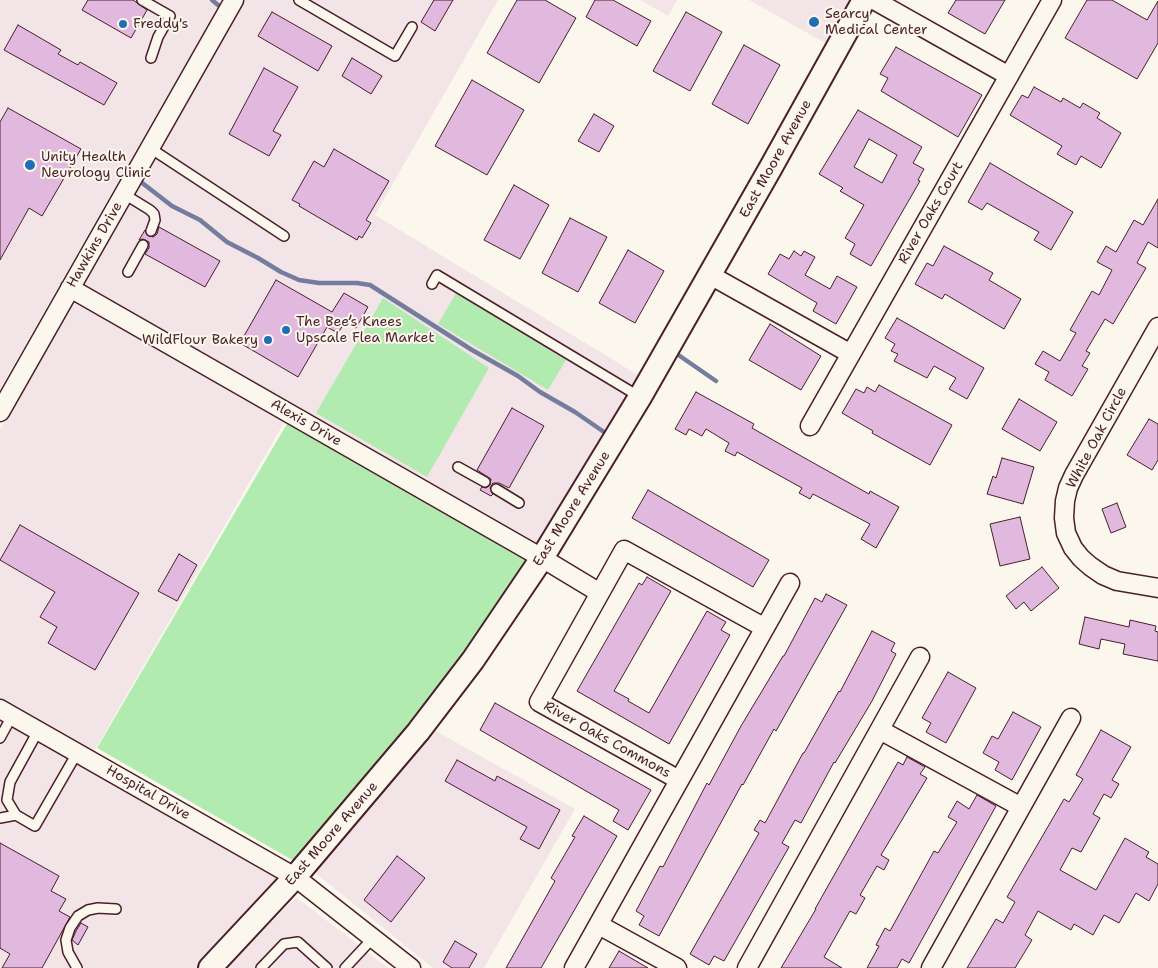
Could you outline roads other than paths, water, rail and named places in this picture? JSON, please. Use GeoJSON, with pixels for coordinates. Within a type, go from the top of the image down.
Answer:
{"type":"FeatureCollection","features":[{"type":"Feature","properties":{"kind":"street","name":"Hawkins Drive"},"geometry":{"type":"LineString","coordinates":[[0,412],[234,0]]}},
{"type":"Feature","properties":{"kind":"street","name":"East Moore Avenue"},"geometry":{"type":"LineString","coordinates":[[210,968],[295,877],[418,732],[473,660],[542,558],[640,397],[864,0]]}},
{"type":"Feature","properties":{"kind":"street"},"geometry":{"type":"LineString","coordinates":[[874,0],[1009,76]]}},
{"type":"Feature","properties":{"kind":"street","name":"River Oaks Court"},"geometry":{"type":"LineString","coordinates":[[810,426],[1052,0]]}},
{"type":"Feature","properties":{"kind":"street"},"geometry":{"type":"LineString","coordinates":[[710,275],[851,354]]}},
{"type":"Feature","properties":{"kind":"street","name":"Alexis Drive"},"geometry":{"type":"LineString","coordinates":[[70,288],[542,558]]}},
{"type":"Feature","properties":{"kind":"street","name":"White Oak Circle"},"geometry":{"type":"LineString","coordinates":[[1158,327],[1074,475],[1068,488],[1064,518],[1066,533],[1073,548],[1090,566],[1103,575],[1117,581],[1158,588]]}},
{"type":"Feature","properties":{"kind":"street","name":"River Oaks Commons"},"geometry":{"type":"LineString","coordinates":[[680,780],[539,702],[624,550],[765,628]]}},
{"type":"Feature","properties":{"kind":"street"},"geometry":{"type":"LineString","coordinates":[[542,558],[600,593]]}},
{"type":"Feature","properties":{"kind":"street","name":"River Oaks Commons"},"geometry":{"type":"LineString","coordinates":[[574,968],[790,582]]}},
{"type":"Feature","properties":{"kind":"street"},"geometry":{"type":"LineString","coordinates":[[747,968],[920,656]]}},
{"type":"Feature","properties":{"kind":"street","name":"Hospital Drive"},"geometry":{"type":"LineString","coordinates":[[6,712],[295,877],[411,968]]}},
{"type":"Feature","properties":{"kind":"street"},"geometry":{"type":"LineString","coordinates":[[931,968],[1070,718]]}},
{"type":"Feature","properties":{"kind":"street"},"geometry":{"type":"LineString","coordinates":[[880,730],[1021,807]]}},
{"type":"Feature","properties":{"kind":"street"},"geometry":{"type":"LineString","coordinates":[[598,925],[677,968]]}},
{"type":"Feature","properties":{"kind":"lane"},"geometry":{"type":"LineString","coordinates":[[142,0],[170,16],[158,37],[151,58]]}},
{"type":"Feature","properties":{"kind":"lane"},"geometry":{"type":"LineString","coordinates":[[299,0],[395,56],[412,26]]}},
{"type":"Feature","properties":{"kind":"lane"},"geometry":{"type":"LineString","coordinates":[[150,148],[284,236]]}},
{"type":"Feature","properties":{"kind":"lane"},"geometry":{"type":"LineString","coordinates":[[124,194],[154,214],[156,220],[151,231]]}},
{"type":"Feature","properties":{"kind":"lane"},"geometry":{"type":"LineString","coordinates":[[128,272],[143,245]]}},
{"type":"Feature","properties":{"kind":"lane"},"geometry":{"type":"LineString","coordinates":[[432,284],[437,275],[640,397]]}},
{"type":"Feature","properties":{"kind":"lane"},"geometry":{"type":"LineString","coordinates":[[458,467],[485,482]]}},
{"type":"Feature","properties":{"kind":"lane"},"geometry":{"type":"LineString","coordinates":[[496,489],[519,503]]}},
{"type":"Feature","properties":{"kind":"lane"},"geometry":{"type":"LineString","coordinates":[[0,738],[6,712]]}},
{"type":"Feature","properties":{"kind":"lane"},"geometry":{"type":"LineString","coordinates":[[38,731],[10,782],[7,800],[16,815],[35,826],[77,753]]}},
{"type":"Feature","properties":{"kind":"lane"},"geometry":{"type":"LineString","coordinates":[[0,818],[16,815]]}},
{"type":"Feature","properties":{"kind":"lane"},"geometry":{"type":"LineString","coordinates":[[77,968],[68,952],[66,940],[70,928],[78,916],[88,910],[98,908],[116,909]]}},
{"type":"Feature","properties":{"kind":"lane"},"geometry":{"type":"LineString","coordinates":[[345,968],[373,938]]}},
{"type":"Feature","properties":{"kind":"lane"},"geometry":{"type":"LineString","coordinates":[[261,968],[284,944],[298,942],[327,968]]}},
{"type":"Feature","properties":{"kind":"waterway"},"geometry":{"type":"LineString","coordinates":[[212,0],[218,5]]}},
{"type":"Feature","properties":{"kind":"waterway"},"geometry":{"type":"LineString","coordinates":[[141,182],[172,206],[200,220],[227,242],[281,272],[299,280],[319,283],[370,285],[472,350],[518,376],[604,432]]}},
{"type":"Feature","properties":{"kind":"waterway"},"geometry":{"type":"LineString","coordinates":[[677,354],[716,381]]}},
{"type":"Feature","properties":{"kind":"place","name":"Searcy Medical Center"},"geometry":{"type":"Point","coordinates":[814,22]}},
{"type":"Feature","properties":{"kind":"place","name":"Freddy's"},"geometry":{"type":"Point","coordinates":[123,24]}},
{"type":"Feature","properties":{"kind":"place","name":"Unity Health Neurology Clinic"},"geometry":{"type":"Point","coordinates":[30,165]}},
{"type":"Feature","properties":{"kind":"place","name":"The Bee’s Knees Upscale Flea Market"},"geometry":{"type":"Point","coordinates":[286,330]}},
{"type":"Feature","properties":{"kind":"place","name":"WildFlour Bakery"},"geometry":{"type":"Point","coordinates":[268,340]}}]}
